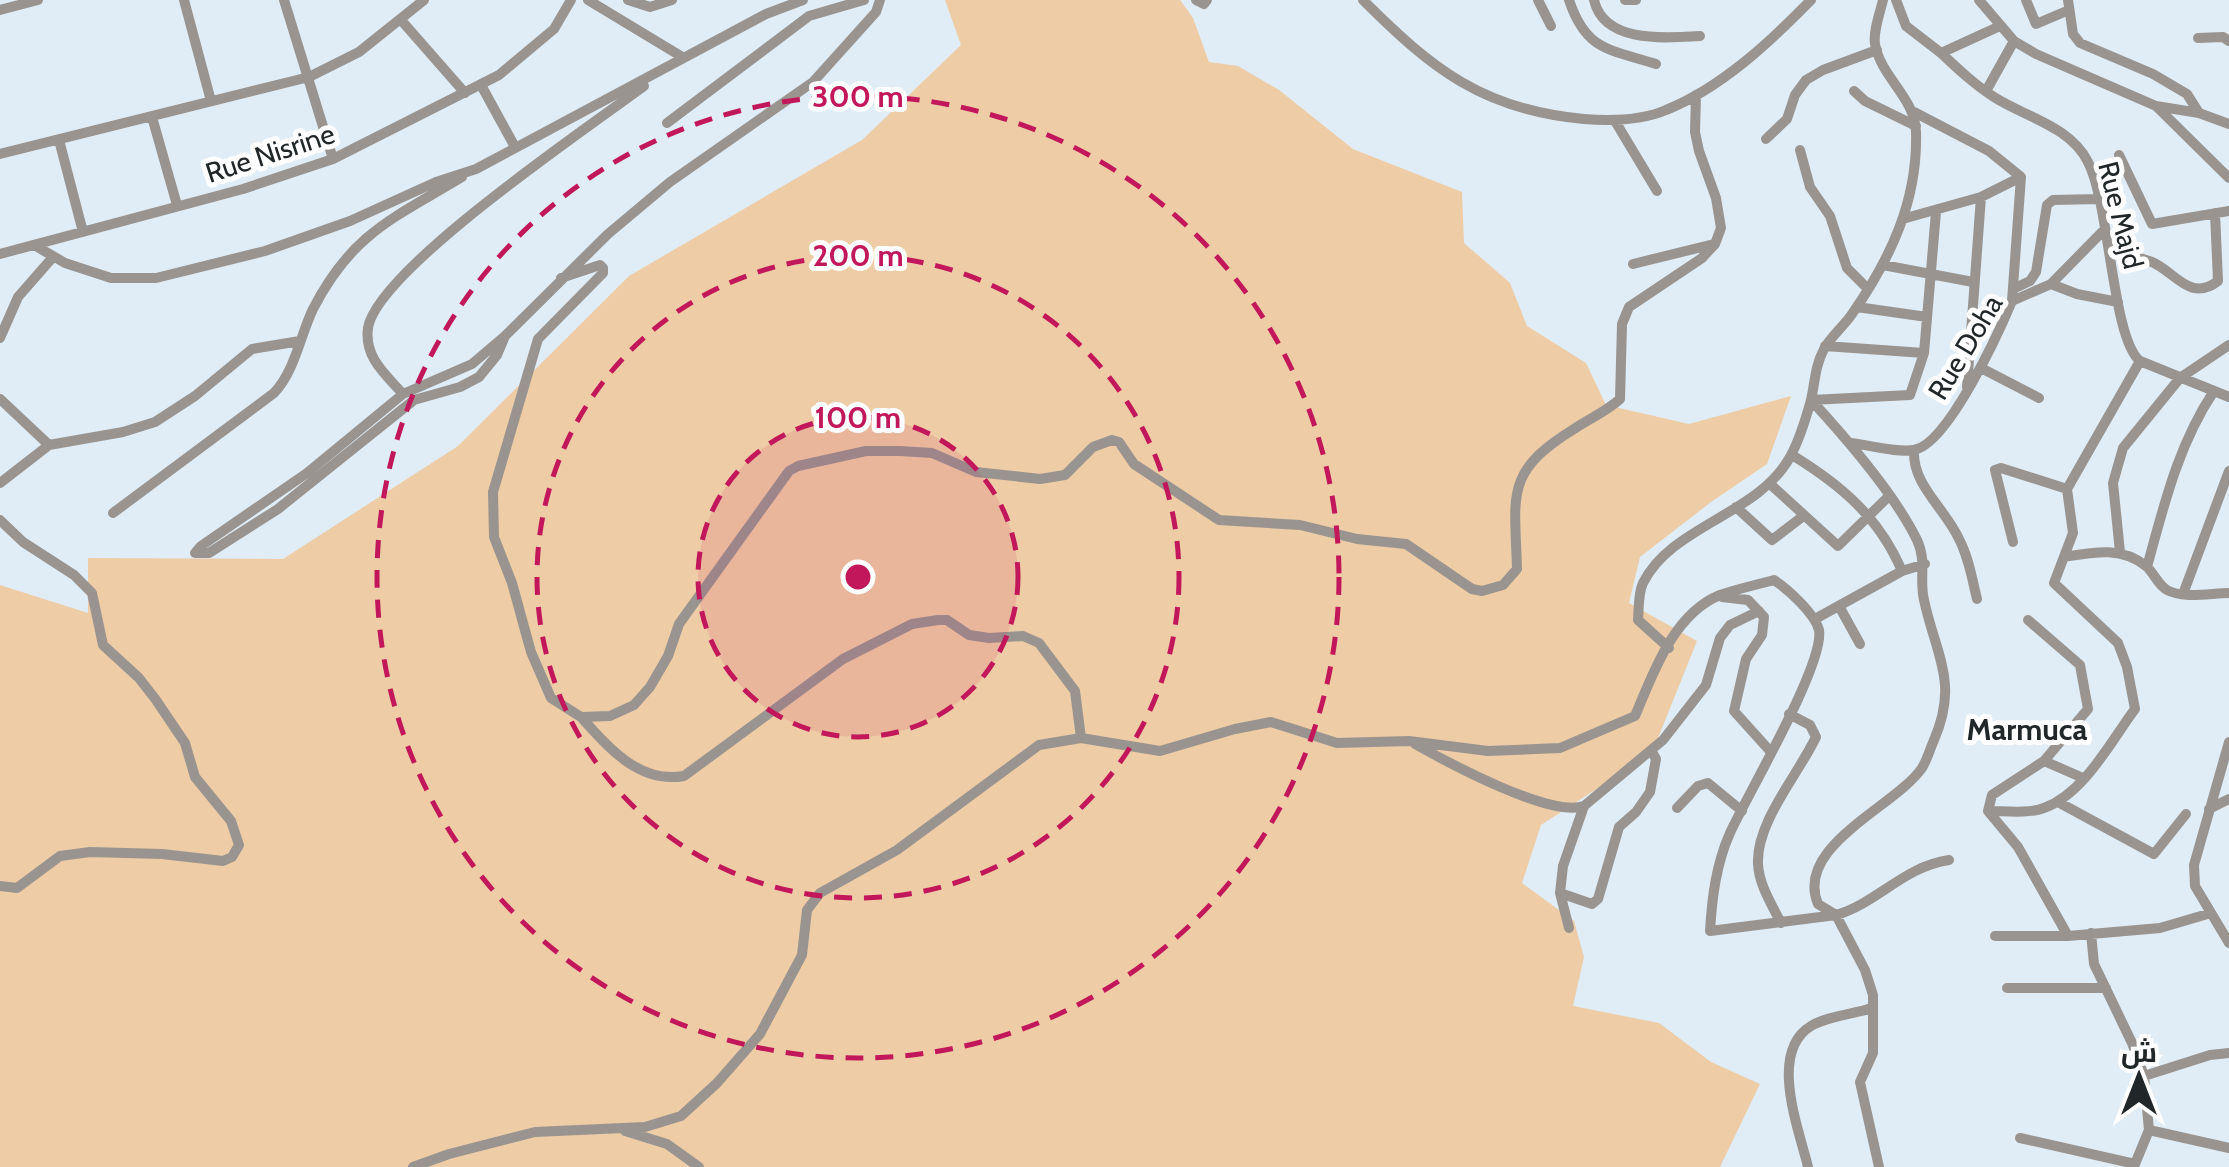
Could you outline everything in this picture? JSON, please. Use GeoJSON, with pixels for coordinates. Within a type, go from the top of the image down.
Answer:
{"type":"FeatureCollection","features":[{"type":"Feature","properties":{"kind":"street"},"geometry":{"type":"LineString","coordinates":[[0,10],[38,0]]}},
{"type":"Feature","properties":{"kind":"street"},"geometry":{"type":"LineString","coordinates":[[184,0],[211,102]]}},
{"type":"Feature","properties":{"kind":"street"},"geometry":{"type":"LineString","coordinates":[[284,0],[333,159]]}},
{"type":"Feature","properties":{"kind":"street"},"geometry":{"type":"LineString","coordinates":[[0,154],[310,78],[339,65],[424,0]]}},
{"type":"Feature","properties":{"kind":"street","name":"Rue Nisrine"},"geometry":{"type":"LineString","coordinates":[[0,254],[278,179],[333,159],[499,76],[554,28],[571,0]]}},
{"type":"Feature","properties":{"kind":"street"},"geometry":{"type":"LineString","coordinates":[[588,0],[684,58]]}},
{"type":"Feature","properties":{"kind":"street"},"geometry":{"type":"LineString","coordinates":[[628,0],[650,7],[672,0]]}},
{"type":"Feature","properties":{"kind":"street"},"geometry":{"type":"LineString","coordinates":[[114,512],[266,401],[286,379],[312,312],[348,252],[389,220],[515,147],[766,14],[804,0]]}},
{"type":"Feature","properties":{"kind":"street"},"geometry":{"type":"LineString","coordinates":[[667,123],[809,16],[864,0]]}},
{"type":"Feature","properties":{"kind":"street"},"geometry":{"type":"LineString","coordinates":[[505,336],[497,356],[479,376],[460,388],[414,400],[278,508],[208,553],[195,553],[307,473],[402,394],[460,371],[505,336],[561,278],[670,182],[813,82],[876,12],[880,0]]}},
{"type":"Feature","properties":{"kind":"street"},"geometry":{"type":"LineString","coordinates":[[1196,0],[1204,4],[1207,0]]}},
{"type":"Feature","properties":{"kind":"street"},"geometry":{"type":"LineString","coordinates":[[1363,0],[1452,79],[1491,100],[1554,116],[1615,122],[1664,112],[1696,95],[1740,64],[1811,0]]}},
{"type":"Feature","properties":{"kind":"street"},"geometry":{"type":"LineString","coordinates":[[1538,0],[1551,26]]}},
{"type":"Feature","properties":{"kind":"street"},"geometry":{"type":"LineString","coordinates":[[1570,0],[1578,28],[1598,46],[1656,64]]}},
{"type":"Feature","properties":{"kind":"street"},"geometry":{"type":"LineString","coordinates":[[1594,0],[1597,12],[1620,30],[1660,38],[1700,36]]}},
{"type":"Feature","properties":{"kind":"street"},"geometry":{"type":"LineString","coordinates":[[1625,0],[1636,0]]}},
{"type":"Feature","properties":{"kind":"street"},"geometry":{"type":"LineString","coordinates":[[1669,648],[1638,620],[1641,585],[1670,546],[1736,508],[1769,483],[1792,455],[1825,346],[1857,307],[1906,218],[1917,164],[1916,126],[1914,112],[1881,63],[1874,41],[1883,0]]}},
{"type":"Feature","properties":{"kind":"street","name":"Rue Majd"},"geometry":{"type":"LineString","coordinates":[[1896,0],[1906,26],[1986,91],[2034,115],[2079,148],[2090,164],[2131,354],[2140,361]]}},
{"type":"Feature","properties":{"kind":"street"},"geometry":{"type":"LineString","coordinates":[[1980,0],[2014,41],[2036,54],[2156,106],[2229,124]]}},
{"type":"Feature","properties":{"kind":"street"},"geometry":{"type":"LineString","coordinates":[[2026,0],[2036,24],[2069,5],[2074,34],[2080,42],[2153,74],[2187,94],[2199,114]]}},
{"type":"Feature","properties":{"kind":"street"},"geometry":{"type":"LineString","coordinates":[[401,20],[465,93]]}},
{"type":"Feature","properties":{"kind":"street"},"geometry":{"type":"LineString","coordinates":[[1940,53],[2000,26]]}},
{"type":"Feature","properties":{"kind":"street"},"geometry":{"type":"LineString","coordinates":[[2198,38],[2222,37],[2229,41]]}},
{"type":"Feature","properties":{"kind":"street"},"geometry":{"type":"LineString","coordinates":[[1986,91],[2014,41]]}},
{"type":"Feature","properties":{"kind":"street"},"geometry":{"type":"LineString","coordinates":[[1766,139],[1786,119],[1795,94],[1806,80],[1877,50]]}},
{"type":"Feature","properties":{"kind":"street"},"geometry":{"type":"LineString","coordinates":[[402,394],[373,360],[368,341],[370,319],[388,290],[487,202],[667,68]]}},
{"type":"Feature","properties":{"kind":"street"},"geometry":{"type":"LineString","coordinates":[[481,85],[515,147]]}},
{"type":"Feature","properties":{"kind":"street"},"geometry":{"type":"LineString","coordinates":[[1854,90],[1865,101],[1916,126]]}},
{"type":"Feature","properties":{"kind":"street"},"geometry":{"type":"LineString","coordinates":[[582,717],[610,716],[634,705],[650,687],[680,624],[789,471],[866,452],[932,453],[976,472],[1040,479],[1065,475],[1092,447],[1112,440],[1119,442],[1134,464],[1219,520],[1300,525],[1357,539],[1406,544],[1472,588],[1502,585],[1517,569],[1514,517],[1522,474],[1544,447],[1617,403],[1622,324],[1628,306],[1702,258],[1715,244],[1721,228],[1720,214],[1699,152],[1696,95]]}},
{"type":"Feature","properties":{"kind":"street"},"geometry":{"type":"LineString","coordinates":[[2156,106],[2229,178]]}},
{"type":"Feature","properties":{"kind":"street"},"geometry":{"type":"LineString","coordinates":[[1914,112],[1989,151],[2021,178]]}},
{"type":"Feature","properties":{"kind":"street"},"geometry":{"type":"LineString","coordinates":[[152,117],[177,206]]}},
{"type":"Feature","properties":{"kind":"street"},"geometry":{"type":"LineString","coordinates":[[1615,122],[1657,192]]}},
{"type":"Feature","properties":{"kind":"street"},"geometry":{"type":"LineString","coordinates":[[59,140],[83,232]]}},
{"type":"Feature","properties":{"kind":"street"},"geometry":{"type":"LineString","coordinates":[[1800,150],[1810,187],[1830,216],[1847,268],[1868,289]]}},
{"type":"Feature","properties":{"kind":"street"},"geometry":{"type":"LineString","coordinates":[[2119,155],[2152,224],[2229,211]]}},
{"type":"Feature","properties":{"kind":"street"},"geometry":{"type":"LineString","coordinates":[[34,245],[88,271],[129,280],[175,275],[265,251],[476,168]]}},
{"type":"Feature","properties":{"kind":"street"},"geometry":{"type":"LineString","coordinates":[[1906,218],[1980,197],[2021,178]]}},
{"type":"Feature","properties":{"kind":"street"},"geometry":{"type":"LineString","coordinates":[[2012,301],[2021,178]]}},
{"type":"Feature","properties":{"kind":"street"},"geometry":{"type":"LineString","coordinates":[[1967,394],[1980,197]]}},
{"type":"Feature","properties":{"kind":"street"},"geometry":{"type":"LineString","coordinates":[[2015,288],[2030,281],[2036,272],[2047,205],[2053,200],[2099,199]]}},
{"type":"Feature","properties":{"kind":"street"},"geometry":{"type":"LineString","coordinates":[[1811,400],[1910,396],[1924,353],[1936,212]]}},
{"type":"Feature","properties":{"kind":"street"},"geometry":{"type":"LineString","coordinates":[[2111,251],[2158,265],[2171,278],[2193,287],[2209,288],[2223,283],[2214,213]]}},
{"type":"Feature","properties":{"kind":"street","name":"Rue Doha"},"geometry":{"type":"LineString","coordinates":[[1914,450],[1929,443],[1967,394],[2012,301],[2051,284],[2104,230]]}},
{"type":"Feature","properties":{"kind":"street"},"geometry":{"type":"LineString","coordinates":[[1634,264],[1715,244]]}},
{"type":"Feature","properties":{"kind":"street"},"geometry":{"type":"LineString","coordinates":[[0,338],[18,297],[53,256]]}},
{"type":"Feature","properties":{"kind":"street"},"geometry":{"type":"LineString","coordinates":[[1883,265],[1973,282]]}},
{"type":"Feature","properties":{"kind":"street"},"geometry":{"type":"LineString","coordinates":[[561,278],[603,268],[538,339],[494,492],[494,537],[512,583],[531,652],[551,698],[582,717],[615,754],[654,777],[684,776],[843,658],[912,624],[947,620],[969,634],[989,638],[1022,636],[1038,644],[1076,691],[1081,738]]}},
{"type":"Feature","properties":{"kind":"street"},"geometry":{"type":"LineString","coordinates":[[2051,284],[2118,302]]}},
{"type":"Feature","properties":{"kind":"street"},"geometry":{"type":"LineString","coordinates":[[1857,307],[1927,317]]}},
{"type":"Feature","properties":{"kind":"street"},"geometry":{"type":"LineString","coordinates":[[0,483],[48,445],[123,432],[155,422],[195,396],[252,349],[300,341]]}},
{"type":"Feature","properties":{"kind":"street"},"geometry":{"type":"LineString","coordinates":[[2120,552],[2113,483],[2123,448],[2180,378],[2229,345]]}},
{"type":"Feature","properties":{"kind":"street"},"geometry":{"type":"LineString","coordinates":[[1825,346],[1924,353]]}},
{"type":"Feature","properties":{"kind":"street"},"geometry":{"type":"LineString","coordinates":[[1988,811],[2040,810],[2058,802],[2084,778],[2135,708],[2118,643],[2054,583],[2073,533],[2067,489],[2140,361],[2229,397]]}},
{"type":"Feature","properties":{"kind":"street"},"geometry":{"type":"LineString","coordinates":[[1981,368],[2039,398]]}},
{"type":"Feature","properties":{"kind":"street"},"geometry":{"type":"LineString","coordinates":[[2146,567],[2177,462],[2194,422],[2214,391]]}},
{"type":"Feature","properties":{"kind":"street"},"geometry":{"type":"LineString","coordinates":[[0,399],[48,445]]}},
{"type":"Feature","properties":{"kind":"street"},"geometry":{"type":"LineString","coordinates":[[1811,400],[1852,443],[1917,540],[1925,564],[1922,595],[1948,690],[1944,717],[1924,766],[1876,806],[1820,862],[1812,878],[1818,904],[1836,914],[1873,995],[1873,1053],[1860,1082],[1879,1167]]}},
{"type":"Feature","properties":{"kind":"street"},"geometry":{"type":"LineString","coordinates":[[1852,443],[1914,450],[1918,479],[1948,517],[1960,540],[1977,599]]}},
{"type":"Feature","properties":{"kind":"street"},"geometry":{"type":"LineString","coordinates":[[1792,455],[1851,495],[1890,544],[1902,572]]}},
{"type":"Feature","properties":{"kind":"street"},"geometry":{"type":"LineString","coordinates":[[2013,542],[1996,470],[2001,468],[2067,489]]}},
{"type":"Feature","properties":{"kind":"street"},"geometry":{"type":"LineString","coordinates":[[2182,594],[2229,471]]}},
{"type":"Feature","properties":{"kind":"street"},"geometry":{"type":"LineString","coordinates":[[1769,483],[1838,546],[1888,497]]}},
{"type":"Feature","properties":{"kind":"street"},"geometry":{"type":"LineString","coordinates":[[1736,508],[1772,540],[1802,517]]}},
{"type":"Feature","properties":{"kind":"street"},"geometry":{"type":"LineString","coordinates":[[0,520],[92,593],[102,645],[156,700],[185,743],[196,778],[231,821],[239,845],[232,857],[223,861],[190,855],[72,853],[52,859],[17,888],[0,886]]}},
{"type":"Feature","properties":{"kind":"street"},"geometry":{"type":"LineString","coordinates":[[2064,557],[2120,552],[2146,567],[2165,589],[2182,594],[2229,593]]}},
{"type":"Feature","properties":{"kind":"street"},"geometry":{"type":"LineString","coordinates":[[1815,619],[1902,572],[1925,564]]}},
{"type":"Feature","properties":{"kind":"street"},"geometry":{"type":"LineString","coordinates":[[413,1167],[468,1148],[535,1132],[646,1128],[680,1116],[760,1034],[802,955],[807,910],[820,893],[898,850],[1039,745],[1081,738],[1160,752],[1271,722],[1336,743],[1409,740],[1488,751],[1560,748],[1636,716],[1657,664],[1680,626],[1716,596],[1774,580],[1790,590],[1815,619],[1819,644],[1719,863],[1710,931],[1854,909],[1910,871],[1949,860]]}},
{"type":"Feature","properties":{"kind":"street"},"geometry":{"type":"LineString","coordinates":[[1716,596],[1748,600],[1764,617],[1762,636],[1746,659],[1734,710],[1770,751]]}},
{"type":"Feature","properties":{"kind":"street"},"geometry":{"type":"LineString","coordinates":[[1839,606],[1860,644]]}},
{"type":"Feature","properties":{"kind":"street"},"geometry":{"type":"LineString","coordinates":[[1409,740],[1440,759],[1527,798],[1574,810],[1651,750],[1706,686],[1720,638],[1730,625],[1758,612]]}},
{"type":"Feature","properties":{"kind":"street"},"geometry":{"type":"LineString","coordinates":[[1988,811],[1992,795],[2044,762],[2088,709],[2080,665],[2028,620]]}},
{"type":"Feature","properties":{"kind":"street"},"geometry":{"type":"LineString","coordinates":[[1781,922],[1762,884],[1759,848],[1764,826],[1802,767],[1816,737],[1810,725],[1789,714]]}},
{"type":"Feature","properties":{"kind":"street"},"geometry":{"type":"LineString","coordinates":[[2229,742],[2194,864],[2195,886],[2229,944]]}},
{"type":"Feature","properties":{"kind":"street"},"geometry":{"type":"LineString","coordinates":[[1560,893],[1592,904],[1598,899],[1619,828],[1650,792],[1656,759],[1651,750]]}},
{"type":"Feature","properties":{"kind":"street"},"geometry":{"type":"LineString","coordinates":[[2044,762],[2084,778]]}},
{"type":"Feature","properties":{"kind":"street"},"geometry":{"type":"LineString","coordinates":[[1678,808],[1698,786],[1708,783],[1742,811]]}},
{"type":"Feature","properties":{"kind":"street"},"geometry":{"type":"LineString","coordinates":[[2208,808],[2229,799]]}},
{"type":"Feature","properties":{"kind":"street"},"geometry":{"type":"LineString","coordinates":[[2058,802],[2154,854],[2186,814]]}},
{"type":"Feature","properties":{"kind":"street"},"geometry":{"type":"LineString","coordinates":[[1569,928],[1560,893],[1563,866],[1584,806]]}},
{"type":"Feature","properties":{"kind":"street"},"geometry":{"type":"LineString","coordinates":[[1988,811],[2018,848],[2068,936]]}},
{"type":"Feature","properties":{"kind":"street"},"geometry":{"type":"LineString","coordinates":[[1994,936],[2068,936],[2160,928],[2211,913]]}},
{"type":"Feature","properties":{"kind":"street"},"geometry":{"type":"LineString","coordinates":[[2020,1138],[2135,1164],[2149,1130],[2144,1076],[2094,964],[2091,933]]}},
{"type":"Feature","properties":{"kind":"street"},"geometry":{"type":"LineString","coordinates":[[2007,988],[2106,988]]}},
{"type":"Feature","properties":{"kind":"street"},"geometry":{"type":"LineString","coordinates":[[1808,1167],[1788,1080],[1793,1044],[1811,1026],[1872,1008]]}},
{"type":"Feature","properties":{"kind":"street"},"geometry":{"type":"LineString","coordinates":[[2144,1076],[2210,1055],[2229,1053]]}},
{"type":"Feature","properties":{"kind":"street"},"geometry":{"type":"LineString","coordinates":[[619,1129],[667,1144],[699,1167]]}},
{"type":"Feature","properties":{"kind":"street"},"geometry":{"type":"LineString","coordinates":[[2149,1130],[2229,1148]]}},
{"type":"Feature","properties":{"kind":"shaded area"},"geometry":{"type":"Polygon","coordinates":[[[945,0],[1180,0],[1193,18],[1209,62],[1238,66],[1279,90],[1353,149],[1462,192],[1464,243],[1510,283],[1527,326],[1586,363],[1606,405],[1689,424],[1791,396],[1767,464],[1640,557],[1629,603],[1697,641],[1652,753],[1541,825],[1522,883],[1574,921],[1584,957],[1573,1006],[1659,1023],[1711,1062],[1760,1084],[1720,1167],[0,1167],[0,585],[88,613],[88,558],[283,559],[458,446],[629,276],[862,140],[961,45],[945,0]]]}},
{"type":"Feature","properties":{"kind":"district","name":"Marmuca"},"geometry":{"type":"Point","coordinates":[2027,730]}}]}
